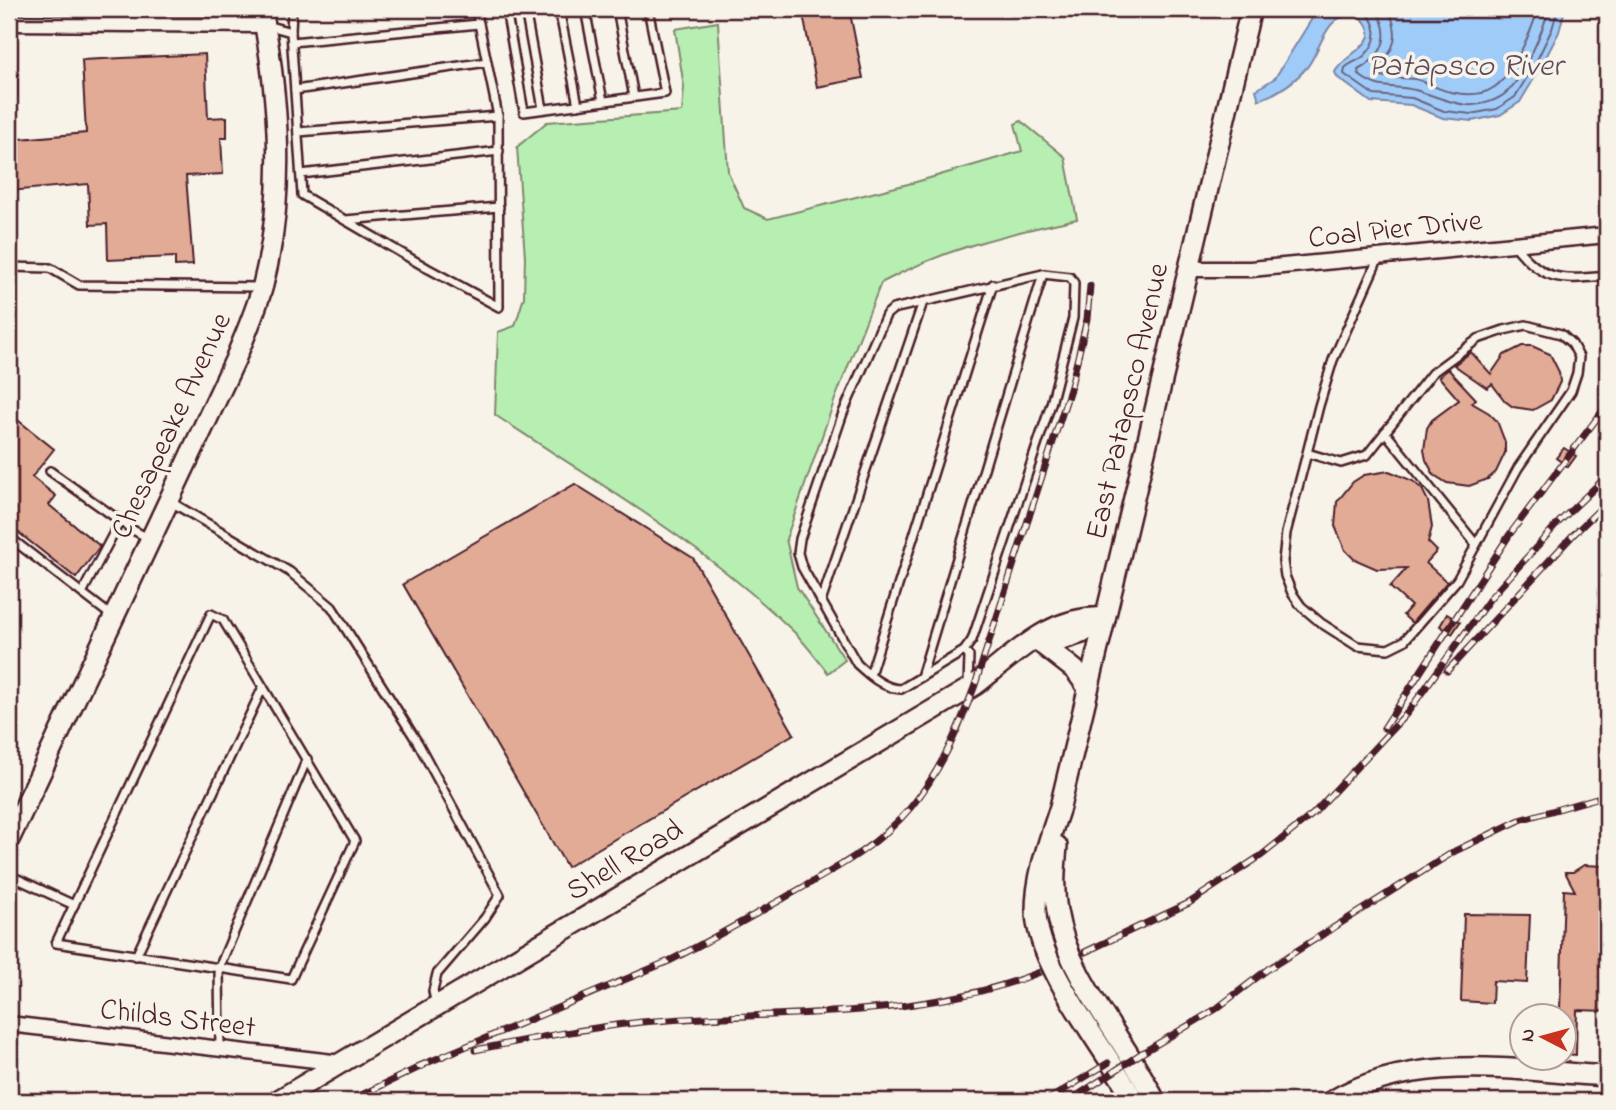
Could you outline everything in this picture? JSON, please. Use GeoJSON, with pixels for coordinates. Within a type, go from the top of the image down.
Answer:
{"type":"FeatureCollection","features":[{"type":"Feature","properties":{"kind":"main road","name":"East Patapsco Avenue"},"geometry":{"type":"LineString","coordinates":[[1134,1101],[1060,980],[1038,931],[1036,913],[1040,876],[1060,807],[1251,9]]}},
{"type":"Feature","properties":{"kind":"main road","name":"Chesapeake Avenue"},"geometry":{"type":"LineString","coordinates":[[9,840],[235,360],[262,287],[274,225],[278,174],[275,82],[264,17]]}},
{"type":"Feature","properties":{"kind":"main road","name":"Shell Road"},"geometry":{"type":"LineString","coordinates":[[277,1101],[968,689],[1000,666],[1011,654],[1044,633],[1088,616],[1104,623]]}},
{"type":"Feature","properties":{"kind":"main road","name":"Shell Road"},"geometry":{"type":"LineString","coordinates":[[1000,666],[1043,645],[1104,623]]}},
{"type":"Feature","properties":{"kind":"main road"},"geometry":{"type":"LineString","coordinates":[[1043,645],[1075,670],[1088,688]]}},
{"type":"Feature","properties":{"kind":"main road","name":"East Patapsco Avenue"},"geometry":{"type":"LineString","coordinates":[[1060,807],[1055,891],[1066,944],[1155,1101]]}},
{"type":"Feature","properties":{"kind":"main road"},"geometry":{"type":"LineString","coordinates":[[1332,1101],[1377,1079],[1421,1070],[1490,1069],[1607,1076]]}},
{"type":"Feature","properties":{"kind":"street"},"geometry":{"type":"LineString","coordinates":[[10,23],[264,17]]}},
{"type":"Feature","properties":{"kind":"street","name":"Coal Pier Drive"},"geometry":{"type":"LineString","coordinates":[[1188,269],[1251,269],[1607,235]]}},
{"type":"Feature","properties":{"kind":"street","name":"Childs Street"},"geometry":{"type":"LineString","coordinates":[[9,1024],[341,1063]]}},
{"type":"Feature","properties":{"kind":"lane"},"geometry":{"type":"LineString","coordinates":[[292,9],[291,32],[302,195],[427,268],[499,306],[498,116],[476,9]]}},
{"type":"Feature","properties":{"kind":"lane"},"geometry":{"type":"LineString","coordinates":[[506,9],[524,112],[665,93],[648,9]]}},
{"type":"Feature","properties":{"kind":"lane"},"geometry":{"type":"LineString","coordinates":[[524,9],[543,109]]}},
{"type":"Feature","properties":{"kind":"lane"},"geometry":{"type":"LineString","coordinates":[[559,9],[578,104]]}},
{"type":"Feature","properties":{"kind":"lane"},"geometry":{"type":"LineString","coordinates":[[585,9],[603,101]]}},
{"type":"Feature","properties":{"kind":"lane"},"geometry":{"type":"LineString","coordinates":[[617,9],[634,97]]}},
{"type":"Feature","properties":{"kind":"lane"},"geometry":{"type":"LineString","coordinates":[[264,17],[291,32]]}},
{"type":"Feature","properties":{"kind":"lane"},"geometry":{"type":"LineString","coordinates":[[9,95],[12,95],[10,23]]}},
{"type":"Feature","properties":{"kind":"lane"},"geometry":{"type":"LineString","coordinates":[[292,42],[479,24]]}},
{"type":"Feature","properties":{"kind":"lane"},"geometry":{"type":"LineString","coordinates":[[295,90],[487,62]]}},
{"type":"Feature","properties":{"kind":"lane"},"geometry":{"type":"LineString","coordinates":[[298,132],[498,116]]}},
{"type":"Feature","properties":{"kind":"lane"},"geometry":{"type":"LineString","coordinates":[[301,174],[499,151]]}},
{"type":"Feature","properties":{"kind":"lane"},"geometry":{"type":"LineString","coordinates":[[345,220],[499,206]]}},
{"type":"Feature","properties":{"kind":"lane"},"geometry":{"type":"LineString","coordinates":[[1513,243],[1530,263],[1547,275],[1559,279],[1607,276]]}},
{"type":"Feature","properties":{"kind":"lane"},"geometry":{"type":"LineString","coordinates":[[1307,453],[1341,463],[1367,455],[1432,373],[1478,339],[1526,326],[1560,334],[1572,344],[1578,357],[1577,373],[1571,391],[1518,468],[1457,580],[1404,642],[1388,649],[1357,646],[1321,623],[1301,606],[1285,576],[1283,561],[1286,533],[1307,453],[1333,360],[1379,256]]}},
{"type":"Feature","properties":{"kind":"lane"},"geometry":{"type":"LineString","coordinates":[[9,267],[50,268],[79,285],[262,287]]}},
{"type":"Feature","properties":{"kind":"lane"},"geometry":{"type":"LineString","coordinates":[[921,678],[1043,274]]}},
{"type":"Feature","properties":{"kind":"lane"},"geometry":{"type":"LineString","coordinates":[[1043,274],[1070,276],[1074,283],[1073,318],[1051,404],[972,640],[964,651],[910,685],[894,689],[857,664],[802,567],[798,553],[800,539],[843,413],[886,315],[893,309],[1043,274]]}},
{"type":"Feature","properties":{"kind":"lane"},"geometry":{"type":"LineString","coordinates":[[870,675],[993,285]]}},
{"type":"Feature","properties":{"kind":"lane"},"geometry":{"type":"LineString","coordinates":[[821,602],[923,302]]}},
{"type":"Feature","properties":{"kind":"lane"},"geometry":{"type":"LineString","coordinates":[[1385,432],[1475,543]]}},
{"type":"Feature","properties":{"kind":"lane"},"geometry":{"type":"LineString","coordinates":[[50,471],[151,539]]}},
{"type":"Feature","properties":{"kind":"lane"},"geometry":{"type":"LineString","coordinates":[[169,501],[290,572],[332,607],[418,743],[500,895],[485,918],[437,974],[433,991],[436,1006]]}},
{"type":"Feature","properties":{"kind":"lane"},"geometry":{"type":"LineString","coordinates":[[82,593],[120,520]]}},
{"type":"Feature","properties":{"kind":"lane"},"geometry":{"type":"LineString","coordinates":[[9,537],[114,617]]}},
{"type":"Feature","properties":{"kind":"lane"},"geometry":{"type":"LineString","coordinates":[[211,614],[223,620],[263,687],[355,841],[291,979],[56,943],[211,614]]}},
{"type":"Feature","properties":{"kind":"lane"},"geometry":{"type":"LineString","coordinates":[[964,651],[969,656],[968,689]]}},
{"type":"Feature","properties":{"kind":"lane"},"geometry":{"type":"LineString","coordinates":[[136,956],[263,687]]}},
{"type":"Feature","properties":{"kind":"lane"},"geometry":{"type":"LineString","coordinates":[[220,1048],[219,968],[307,759]]}},
{"type":"Feature","properties":{"kind":"lane"},"geometry":{"type":"LineString","coordinates":[[9,875],[74,905]]}},
{"type":"Feature","properties":{"kind":"green space"},"geometry":{"type":"Polygon","coordinates":[[[718,22],[728,172],[744,208],[768,219],[916,182],[1022,151],[1015,124],[1021,121],[1065,157],[1077,219],[953,251],[881,283],[835,399],[786,539],[797,587],[845,660],[828,673],[794,632],[724,571],[650,516],[495,415],[498,332],[515,326],[524,297],[525,257],[517,147],[547,122],[682,112],[684,87],[675,29],[718,22]]]}},
{"type":"Feature","properties":{"kind":"water","name":"Patapsco River"},"geometry":{"type":"Polygon","coordinates":[[[1318,9],[1565,9],[1559,32],[1520,102],[1500,115],[1472,121],[1443,118],[1411,105],[1371,102],[1337,77],[1335,72],[1341,64],[1368,39],[1366,23],[1356,13],[1345,15],[1331,25],[1308,66],[1298,77],[1259,100],[1256,90],[1275,78],[1318,9]]]}},
{"type":"Feature","properties":{"kind":"building"},"geometry":{"type":"Polygon","coordinates":[[[802,9],[846,9],[847,14],[850,13],[863,78],[817,87],[802,9]]]}},
{"type":"Feature","properties":{"kind":"building"},"geometry":{"type":"Polygon","coordinates":[[[205,54],[208,118],[227,117],[227,138],[221,138],[223,174],[186,176],[193,265],[175,266],[175,257],[108,260],[107,224],[90,225],[88,184],[9,191],[9,140],[86,133],[82,60],[205,54]]]}},
{"type":"Feature","properties":{"kind":"building"},"geometry":{"type":"Polygon","coordinates":[[[1522,346],[1532,346],[1550,354],[1559,372],[1560,382],[1551,400],[1533,410],[1513,407],[1492,384],[1487,388],[1454,365],[1471,352],[1491,374],[1504,355],[1522,346]]]}},
{"type":"Feature","properties":{"kind":"building"},"geometry":{"type":"Polygon","coordinates":[[[1448,369],[1476,399],[1472,403],[1497,421],[1505,442],[1505,453],[1496,472],[1488,479],[1469,486],[1447,483],[1434,475],[1424,450],[1427,428],[1432,420],[1459,400],[1439,377],[1448,369]]]}},
{"type":"Feature","properties":{"kind":"building"},"geometry":{"type":"Polygon","coordinates":[[[9,413],[54,449],[32,477],[56,496],[49,505],[100,546],[76,578],[9,525],[9,413]]]}},
{"type":"Feature","properties":{"kind":"building"},"geometry":{"type":"Polygon","coordinates":[[[1564,448],[1576,456],[1568,467],[1556,458],[1564,448]]]}},
{"type":"Feature","properties":{"kind":"building"},"geometry":{"type":"Polygon","coordinates":[[[1389,471],[1413,481],[1422,489],[1428,501],[1432,527],[1428,542],[1437,551],[1426,563],[1447,582],[1412,623],[1403,615],[1411,606],[1390,587],[1407,568],[1377,569],[1354,559],[1345,550],[1335,526],[1337,502],[1353,482],[1364,475],[1389,471]]]}},
{"type":"Feature","properties":{"kind":"building"},"geometry":{"type":"Polygon","coordinates":[[[575,484],[693,558],[794,734],[567,867],[403,584],[575,484]]]}},
{"type":"Feature","properties":{"kind":"building"},"geometry":{"type":"Polygon","coordinates":[[[1447,614],[1460,622],[1452,634],[1440,626],[1447,614]]]}},
{"type":"Feature","properties":{"kind":"building"},"geometry":{"type":"Polygon","coordinates":[[[1584,865],[1605,866],[1607,1011],[1578,1010],[1578,1002],[1560,1002],[1564,890],[1575,891],[1565,872],[1573,872],[1584,865]]]}},
{"type":"Feature","properties":{"kind":"building"},"geometry":{"type":"Polygon","coordinates":[[[1464,914],[1530,915],[1527,983],[1493,981],[1492,1003],[1461,1001],[1464,914]]]}},
{"type":"Feature","properties":{"kind":"railway"},"geometry":{"type":"LineString","coordinates":[[417,1067],[699,946],[853,858],[898,822],[911,807],[948,749],[975,685],[1071,386],[1087,319],[1090,286]]}},
{"type":"Feature","properties":{"kind":"railway"},"geometry":{"type":"LineString","coordinates":[[1384,728],[1510,534],[1607,405]]}},
{"type":"Feature","properties":{"kind":"railway"},"geometry":{"type":"LineString","coordinates":[[1085,952],[1189,903],[1262,855],[1313,814],[1408,712],[1491,597],[1559,522],[1607,476]]}},
{"type":"Feature","properties":{"kind":"railway"},"geometry":{"type":"LineString","coordinates":[[1447,671],[1607,502]]}},
{"type":"Feature","properties":{"kind":"railway"},"geometry":{"type":"LineString","coordinates":[[1069,1101],[1216,1009],[1268,969],[1455,851],[1520,820],[1607,795]]}},
{"type":"Feature","properties":{"kind":"railway"},"geometry":{"type":"LineString","coordinates":[[475,1050],[642,1022],[894,1007],[993,988],[1040,972]]}},
{"type":"Feature","properties":{"kind":"railway"},"geometry":{"type":"LineString","coordinates":[[1046,1101],[1108,1063]]}},
{"type":"Feature","properties":{"kind":"railway"},"geometry":{"type":"LineString","coordinates":[[349,1101],[424,1065]]}}]}
